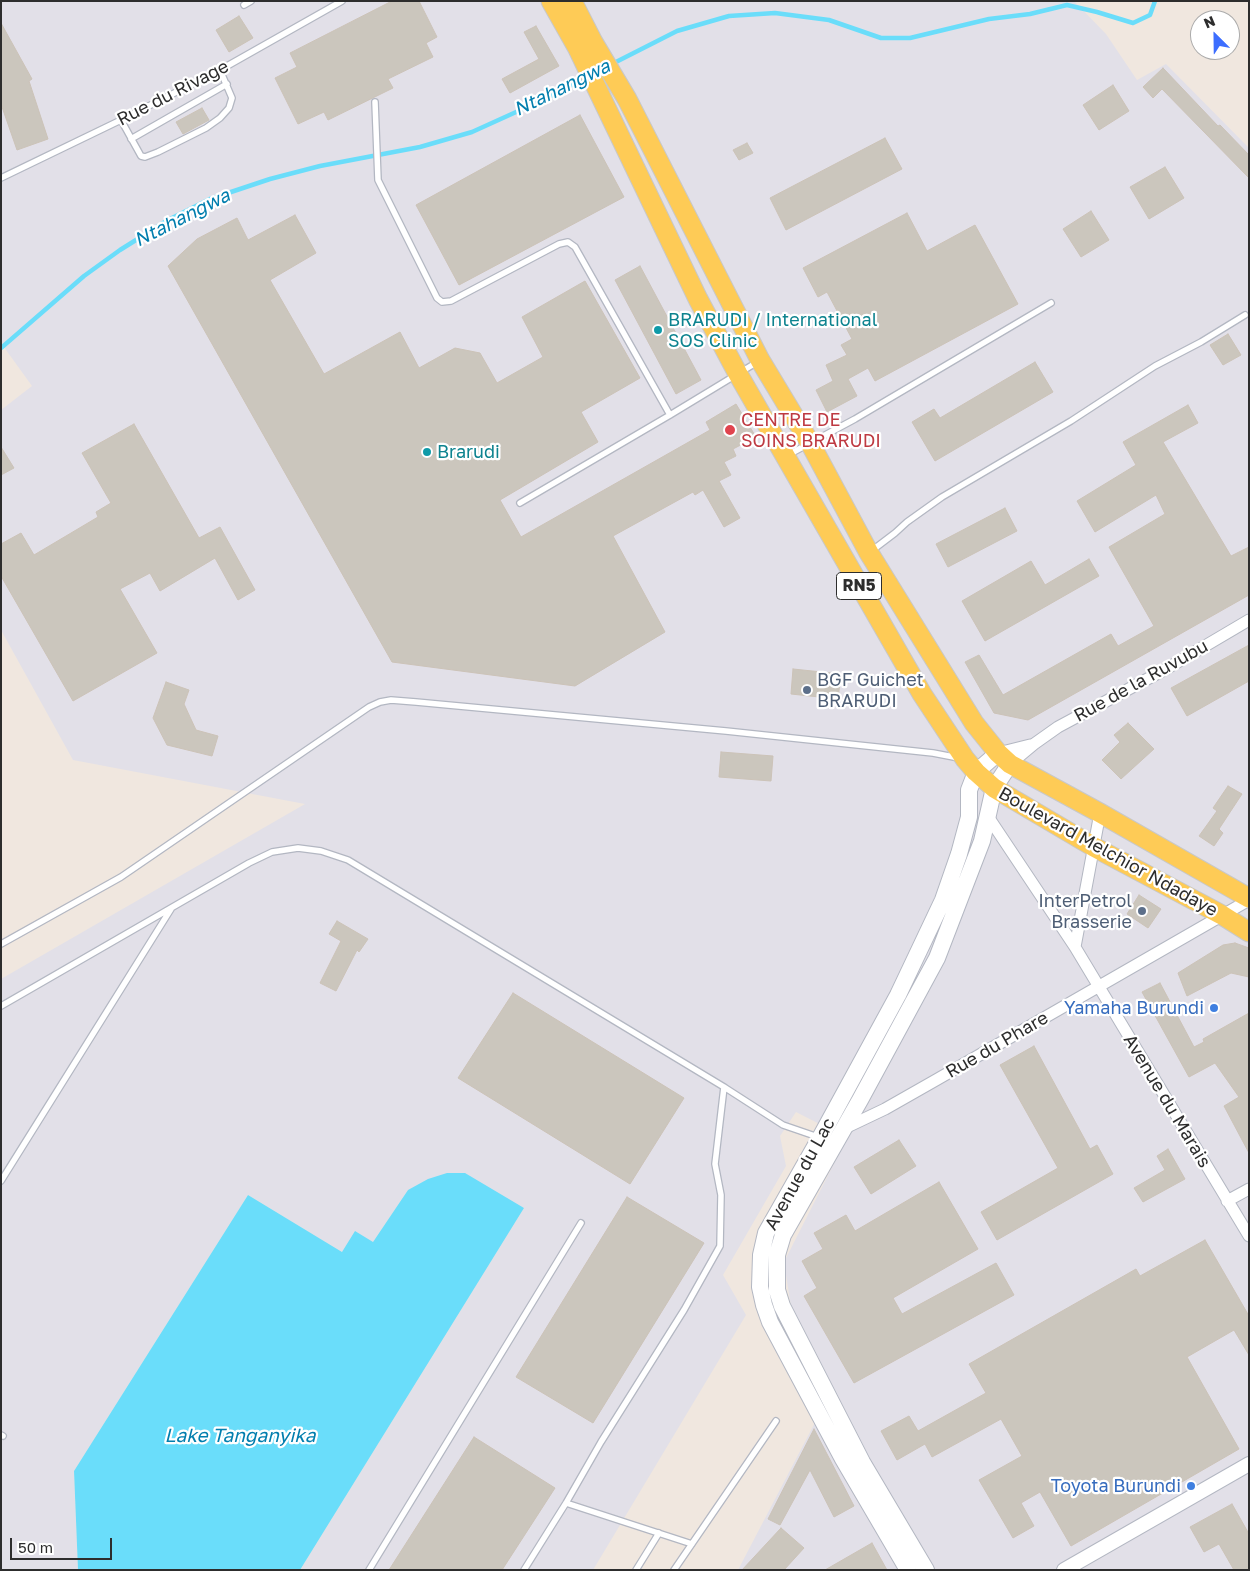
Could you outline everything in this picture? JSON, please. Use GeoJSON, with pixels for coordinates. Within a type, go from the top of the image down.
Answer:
{"type":"FeatureCollection","features":[{"type":"Feature","properties":{"kind":"main road","name":"RN5"},"geometry":{"type":"LineString","coordinates":[[551,1],[585,44]]}},
{"type":"Feature","properties":{"kind":"main road","name":"RN5"},"geometry":{"type":"LineString","coordinates":[[572,1],[585,44]]}},
{"type":"Feature","properties":{"kind":"main road","name":"Boulevard Melchior Ndadaye"},"geometry":{"type":"LineString","coordinates":[[585,44],[627,99],[760,360],[810,443],[869,553],[974,723],[1004,758],[1249,899]]}},
{"type":"Feature","properties":{"kind":"main road","name":"Boulevard Melchior Ndadaye"},"geometry":{"type":"LineString","coordinates":[[585,44],[609,111],[698,298],[738,374],[922,694],[971,766],[994,788],[1094,847],[1249,932]]}},
{"type":"Feature","properties":{"kind":"main road"},"geometry":{"type":"LineString","coordinates":[[971,766],[1004,758]]}},
{"type":"Feature","properties":{"kind":"main road","name":"Avenue du Lac"},"geometry":{"type":"LineString","coordinates":[[908,1570],[835,1426],[782,1306],[776,1290],[777,1256],[783,1234],[937,958],[979,850],[994,788],[1004,758]]}},
{"type":"Feature","properties":{"kind":"main road","name":"Avenue du Lac"},"geometry":{"type":"LineString","coordinates":[[926,1570],[770,1322],[760,1287],[761,1255],[766,1232],[898,995],[943,900],[960,854],[969,817],[971,766]]}},
{"type":"Feature","properties":{"kind":"street","name":"Rue de la Ruvubu"},"geometry":{"type":"LineString","coordinates":[[1004,758],[1034,744],[1058,728],[1166,669],[1249,620]]}},
{"type":"Feature","properties":{"kind":"street","name":"Rue de la Ruvubu"},"geometry":{"type":"LineString","coordinates":[[1004,758],[1034,744]]}},
{"type":"Feature","properties":{"kind":"street"},"geometry":{"type":"LineString","coordinates":[[1075,947],[1100,813]]}},
{"type":"Feature","properties":{"kind":"street","name":"Avenue du Marais"},"geometry":{"type":"LineString","coordinates":[[987,815],[1075,947],[1249,1236]]}},
{"type":"Feature","properties":{"kind":"street","name":"Rue du Phare"},"geometry":{"type":"LineString","coordinates":[[820,1138],[842,1130],[919,1090],[1249,899]]}},
{"type":"Feature","properties":{"kind":"street"},"geometry":{"type":"LineString","coordinates":[[1227,1201],[1249,1189]]}},
{"type":"Feature","properties":{"kind":"street"},"geometry":{"type":"LineString","coordinates":[[1064,1570],[1249,1464]]}},
{"type":"Feature","properties":{"kind":"lane"},"geometry":{"type":"LineString","coordinates":[[244,6],[251,1]]}},
{"type":"Feature","properties":{"kind":"lane","name":"Rue du Rivage"},"geometry":{"type":"LineString","coordinates":[[1,178],[220,70],[342,1]]}},
{"type":"Feature","properties":{"kind":"lane"},"geometry":{"type":"LineString","coordinates":[[121,120],[141,156],[145,157],[206,128],[229,108],[232,98],[220,70]]}},
{"type":"Feature","properties":{"kind":"lane"},"geometry":{"type":"LineString","coordinates":[[131,139],[226,84]]}},
{"type":"Feature","properties":{"kind":"lane"},"geometry":{"type":"LineString","coordinates":[[375,102],[378,180],[437,298],[442,302],[451,301],[559,244],[568,242],[572,244],[670,415]]}},
{"type":"Feature","properties":{"kind":"lane"},"geometry":{"type":"LineString","coordinates":[[786,456],[863,414],[1050,303]]}},
{"type":"Feature","properties":{"kind":"lane"},"geometry":{"type":"LineString","coordinates":[[869,553],[942,497],[1071,420],[1155,366],[1201,342],[1245,315]]}},
{"type":"Feature","properties":{"kind":"lane"},"geometry":{"type":"LineString","coordinates":[[520,503],[760,360]]}},
{"type":"Feature","properties":{"kind":"lane"},"geometry":{"type":"LineString","coordinates":[[1,944],[121,877],[369,707],[380,702],[391,700],[416,702],[716,730],[933,753],[971,766]]}},
{"type":"Feature","properties":{"kind":"lane"},"geometry":{"type":"LineString","coordinates":[[1,1006],[249,862],[272,852],[298,848],[330,854],[348,860],[783,1125],[820,1138]]}},
{"type":"Feature","properties":{"kind":"lane"},"geometry":{"type":"LineString","coordinates":[[1,1181],[172,907]]}},
{"type":"Feature","properties":{"kind":"lane"},"geometry":{"type":"LineString","coordinates":[[524,1570],[601,1442],[684,1310],[720,1246],[721,1195],[715,1164],[724,1088]]}},
{"type":"Feature","properties":{"kind":"lane"},"geometry":{"type":"LineString","coordinates":[[369,1570],[581,1223]]}},
{"type":"Feature","properties":{"kind":"lane"},"geometry":{"type":"LineString","coordinates":[[674,1570],[776,1421]]}},
{"type":"Feature","properties":{"kind":"lane"},"geometry":{"type":"LineString","coordinates":[[566,1502],[692,1544]]}},
{"type":"Feature","properties":{"kind":"lane"},"geometry":{"type":"LineString","coordinates":[[636,1570],[659,1533]]}},
{"type":"Feature","properties":{"kind":"shaded area"},"geometry":{"type":"Polygon","coordinates":[[[1,1],[1074,1],[1106,34],[1137,80],[1166,64],[1249,148],[1249,1570],[738,1570],[832,1390],[792,1313],[784,1262],[847,1138],[796,1112],[780,1136],[786,1166],[723,1275],[746,1315],[593,1570],[300,1570],[524,1208],[408,1190],[373,1242],[342,1252],[248,1195],[74,1471],[78,1570],[1,1570],[1,979],[305,804],[73,760],[1,630],[1,410],[32,386],[1,343],[1,1]]]}},
{"type":"Feature","properties":{"kind":"water","name":"Lake Tanganyika"},"geometry":{"type":"Polygon","coordinates":[[[447,1173],[465,1173],[524,1208],[300,1570],[78,1570],[74,1471],[248,1195],[342,1252],[355,1231],[373,1242],[408,1190],[428,1179],[447,1173]]]}},
{"type":"Feature","properties":{"kind":"building"},"geometry":{"type":"Polygon","coordinates":[[[392,1],[419,1],[437,37],[426,43],[433,57],[388,79],[393,88],[328,120],[324,112],[298,124],[275,78],[297,67],[290,53],[392,1]]]}},
{"type":"Feature","properties":{"kind":"building"},"geometry":{"type":"Polygon","coordinates":[[[239,16],[253,38],[229,52],[216,30],[239,16]]]}},
{"type":"Feature","properties":{"kind":"building"},"geometry":{"type":"Polygon","coordinates":[[[1,23],[32,79],[29,81],[48,139],[17,150],[1,104],[1,23]]]}},
{"type":"Feature","properties":{"kind":"building"},"geometry":{"type":"Polygon","coordinates":[[[536,26],[559,66],[510,93],[502,79],[539,59],[524,32],[536,26]]]}},
{"type":"Feature","properties":{"kind":"building"},"geometry":{"type":"Polygon","coordinates":[[[1163,68],[1218,126],[1220,125],[1249,155],[1249,178],[1162,89],[1153,98],[1143,87],[1163,68]]]}},
{"type":"Feature","properties":{"kind":"building"},"geometry":{"type":"Polygon","coordinates":[[[1113,85],[1129,111],[1099,130],[1083,105],[1113,85]]]}},
{"type":"Feature","properties":{"kind":"building"},"geometry":{"type":"Polygon","coordinates":[[[202,108],[209,120],[183,134],[176,122],[202,108]]]}},
{"type":"Feature","properties":{"kind":"building"},"geometry":{"type":"Polygon","coordinates":[[[580,115],[624,197],[459,285],[416,205],[580,115]]]}},
{"type":"Feature","properties":{"kind":"building"},"geometry":{"type":"Polygon","coordinates":[[[885,138],[902,169],[786,230],[770,198],[885,138]]]}},
{"type":"Feature","properties":{"kind":"building"},"geometry":{"type":"Polygon","coordinates":[[[747,143],[753,153],[739,160],[733,150],[747,143]]]}},
{"type":"Feature","properties":{"kind":"building"},"geometry":{"type":"Polygon","coordinates":[[[1165,167],[1184,198],[1149,219],[1130,187],[1165,167]]]}},
{"type":"Feature","properties":{"kind":"building"},"geometry":{"type":"Polygon","coordinates":[[[1091,211],[1109,240],[1081,257],[1063,229],[1091,211]]]}},
{"type":"Feature","properties":{"kind":"building"},"geometry":{"type":"Polygon","coordinates":[[[907,213],[927,251],[975,225],[1018,304],[875,381],[868,368],[848,379],[857,396],[827,412],[816,390],[833,381],[826,365],[847,355],[841,345],[852,339],[827,292],[818,297],[803,268],[907,213]]]}},
{"type":"Feature","properties":{"kind":"building","name":"Brarudi"},"geometry":{"type":"Polygon","coordinates":[[[295,215],[316,253],[270,280],[324,374],[400,332],[419,368],[455,348],[480,353],[497,383],[543,357],[522,317],[585,281],[640,378],[581,412],[598,442],[500,500],[521,537],[710,430],[706,422],[736,404],[756,437],[733,449],[736,456],[724,462],[731,475],[719,481],[740,518],[724,527],[703,490],[695,495],[693,492],[613,536],[665,632],[575,686],[392,662],[168,266],[197,239],[237,218],[248,240],[295,215]]]}},
{"type":"Feature","properties":{"kind":"building","name":"BRARUDI / International SOS Clinic"},"geometry":{"type":"Polygon","coordinates":[[[640,266],[701,380],[676,394],[615,280],[640,266]]]}},
{"type":"Feature","properties":{"kind":"building"},"geometry":{"type":"Polygon","coordinates":[[[1228,334],[1241,355],[1223,365],[1210,345],[1228,334]]]}},
{"type":"Feature","properties":{"kind":"building"},"geometry":{"type":"Polygon","coordinates":[[[1035,362],[1053,392],[935,461],[912,422],[934,409],[940,418],[1035,362]]]}},
{"type":"Feature","properties":{"kind":"building"},"geometry":{"type":"Polygon","coordinates":[[[1188,405],[1198,423],[1163,442],[1231,556],[1249,547],[1249,595],[1028,720],[994,713],[965,662],[979,655],[1003,695],[1111,634],[1118,646],[1154,626],[1109,547],[1165,514],[1156,495],[1095,532],[1077,501],[1136,465],[1123,442],[1188,405]]]}},
{"type":"Feature","properties":{"kind":"building"},"geometry":{"type":"Polygon","coordinates":[[[134,424],[199,538],[220,527],[255,590],[238,600],[215,558],[160,591],[150,573],[120,589],[157,653],[73,701],[1,576],[1,544],[21,533],[34,555],[98,517],[96,512],[111,503],[82,453],[134,424]]]}},
{"type":"Feature","properties":{"kind":"building"},"geometry":{"type":"Polygon","coordinates":[[[1,447],[14,468],[1,475],[1,447]]]}},
{"type":"Feature","properties":{"kind":"building"},"geometry":{"type":"Polygon","coordinates":[[[1005,508],[1017,531],[948,567],[936,544],[1005,508]]]}},
{"type":"Feature","properties":{"kind":"building"},"geometry":{"type":"Polygon","coordinates":[[[1089,559],[1099,576],[985,641],[962,601],[1031,561],[1045,585],[1089,559]]]}},
{"type":"Feature","properties":{"kind":"building"},"geometry":{"type":"Polygon","coordinates":[[[1249,645],[1249,681],[1187,716],[1171,688],[1249,645]]]}},
{"type":"Feature","properties":{"kind":"building"},"geometry":{"type":"Polygon","coordinates":[[[793,669],[841,674],[838,699],[791,694],[793,669]]]}},
{"type":"Feature","properties":{"kind":"building"},"geometry":{"type":"Polygon","coordinates":[[[166,682],[189,690],[184,704],[196,730],[218,736],[212,756],[167,745],[153,718],[166,682]]]}},
{"type":"Feature","properties":{"kind":"building"},"geometry":{"type":"Polygon","coordinates":[[[1128,723],[1154,749],[1121,779],[1102,760],[1120,742],[1114,735],[1128,723]]]}},
{"type":"Feature","properties":{"kind":"building"},"geometry":{"type":"Polygon","coordinates":[[[721,752],[773,756],[771,781],[719,777],[721,752]]]}},
{"type":"Feature","properties":{"kind":"building"},"geometry":{"type":"Polygon","coordinates":[[[1228,786],[1242,794],[1219,829],[1223,833],[1214,846],[1199,836],[1217,811],[1213,808],[1228,786]]]}},
{"type":"Feature","properties":{"kind":"building"},"geometry":{"type":"Polygon","coordinates":[[[1139,895],[1161,909],[1148,928],[1127,914],[1139,895]]]}},
{"type":"Feature","properties":{"kind":"building"},"geometry":{"type":"Polygon","coordinates":[[[337,921],[368,939],[359,952],[357,950],[336,991],[320,983],[341,941],[329,934],[337,921]]]}},
{"type":"Feature","properties":{"kind":"building"},"geometry":{"type":"Polygon","coordinates":[[[1235,943],[1249,948],[1249,977],[1231,973],[1187,996],[1178,973],[1223,945],[1235,943]]]}},
{"type":"Feature","properties":{"kind":"building"},"geometry":{"type":"Polygon","coordinates":[[[1160,983],[1194,1047],[1204,1042],[1203,1039],[1249,1013],[1249,1153],[1224,1106],[1239,1097],[1215,1063],[1189,1077],[1142,992],[1160,983]]]}},
{"type":"Feature","properties":{"kind":"building"},"geometry":{"type":"Polygon","coordinates":[[[513,993],[684,1098],[630,1184],[458,1078],[513,993]]]}},
{"type":"Feature","properties":{"kind":"building"},"geometry":{"type":"Polygon","coordinates":[[[1034,1046],[1090,1149],[1097,1145],[1113,1174],[997,1240],[981,1212],[1058,1168],[1000,1065],[1034,1046]]]}},
{"type":"Feature","properties":{"kind":"building"},"geometry":{"type":"Polygon","coordinates":[[[899,1140],[916,1166],[871,1194],[854,1167],[899,1140]]]}},
{"type":"Feature","properties":{"kind":"building"},"geometry":{"type":"Polygon","coordinates":[[[1168,1149],[1185,1179],[1143,1202],[1134,1188],[1165,1170],[1157,1156],[1168,1149]]]}},
{"type":"Feature","properties":{"kind":"building"},"geometry":{"type":"Polygon","coordinates":[[[939,1182],[978,1249],[893,1298],[902,1314],[996,1263],[1014,1295],[854,1383],[804,1296],[817,1288],[802,1261],[823,1249],[814,1233],[846,1215],[855,1231],[939,1182]]]}},
{"type":"Feature","properties":{"kind":"building"},"geometry":{"type":"Polygon","coordinates":[[[627,1197],[704,1243],[593,1423],[516,1377],[627,1197]]]}},
{"type":"Feature","properties":{"kind":"building"},"geometry":{"type":"Polygon","coordinates":[[[1205,1240],[1249,1316],[1249,1355],[1234,1330],[1187,1357],[1239,1449],[1071,1546],[1040,1492],[1021,1503],[1034,1526],[1013,1538],[979,1480],[1022,1456],[1001,1419],[932,1457],[925,1444],[897,1460],[881,1431],[909,1416],[918,1431],[986,1393],[969,1364],[1136,1269],[1140,1276],[1205,1240]]]}},
{"type":"Feature","properties":{"kind":"building"},"geometry":{"type":"Polygon","coordinates":[[[814,1429],[854,1506],[834,1517],[810,1470],[780,1525],[768,1519],[814,1429]]]}},
{"type":"Feature","properties":{"kind":"building"},"geometry":{"type":"Polygon","coordinates":[[[474,1437],[555,1488],[502,1570],[389,1570],[474,1437]]]}},
{"type":"Feature","properties":{"kind":"building"},"geometry":{"type":"Polygon","coordinates":[[[1232,1504],[1249,1534],[1249,1570],[1234,1570],[1219,1544],[1204,1552],[1190,1527],[1232,1504]]]}},
{"type":"Feature","properties":{"kind":"building"},"geometry":{"type":"Polygon","coordinates":[[[781,1528],[804,1548],[784,1570],[742,1570],[781,1528]]]}},
{"type":"Feature","properties":{"kind":"building"},"geometry":{"type":"Polygon","coordinates":[[[872,1543],[887,1570],[825,1570],[872,1543]]]}},
{"type":"Feature","properties":{"kind":"waterway","name":"Ntahangwa"},"geometry":{"type":"LineString","coordinates":[[612,64],[677,31],[729,16],[775,13],[829,20],[881,38],[910,38],[989,19],[1030,14],[1067,5],[1133,23],[1150,15],[1155,1]]}},
{"type":"Feature","properties":{"kind":"waterway","name":"Ntahangwa"},"geometry":{"type":"LineString","coordinates":[[1,348],[84,276],[120,250],[168,220],[210,199],[270,179],[320,166],[420,147],[472,132],[547,98],[587,77]]}},
{"type":"Feature","properties":{"kind":"place","name":"BRARUDI / International SOS Clinic"},"geometry":{"type":"Point","coordinates":[658,330]}},
{"type":"Feature","properties":{"kind":"place","name":"CENTRE DE SOINS BRARUDI"},"geometry":{"type":"Point","coordinates":[730,430]}},
{"type":"Feature","properties":{"kind":"place","name":"Brarudi"},"geometry":{"type":"Point","coordinates":[427,452]}},
{"type":"Feature","properties":{"kind":"place","name":"BGF Guichet BRARUDI"},"geometry":{"type":"Point","coordinates":[807,690]}},
{"type":"Feature","properties":{"kind":"place","name":"InterPetrol Brasserie"},"geometry":{"type":"Point","coordinates":[1142,911]}},
{"type":"Feature","properties":{"kind":"place","name":"Yamaha Burundi"},"geometry":{"type":"Point","coordinates":[1214,1008]}},
{"type":"Feature","properties":{"kind":"place","name":"Toyota Burundi"},"geometry":{"type":"Point","coordinates":[1191,1486]}}]}
